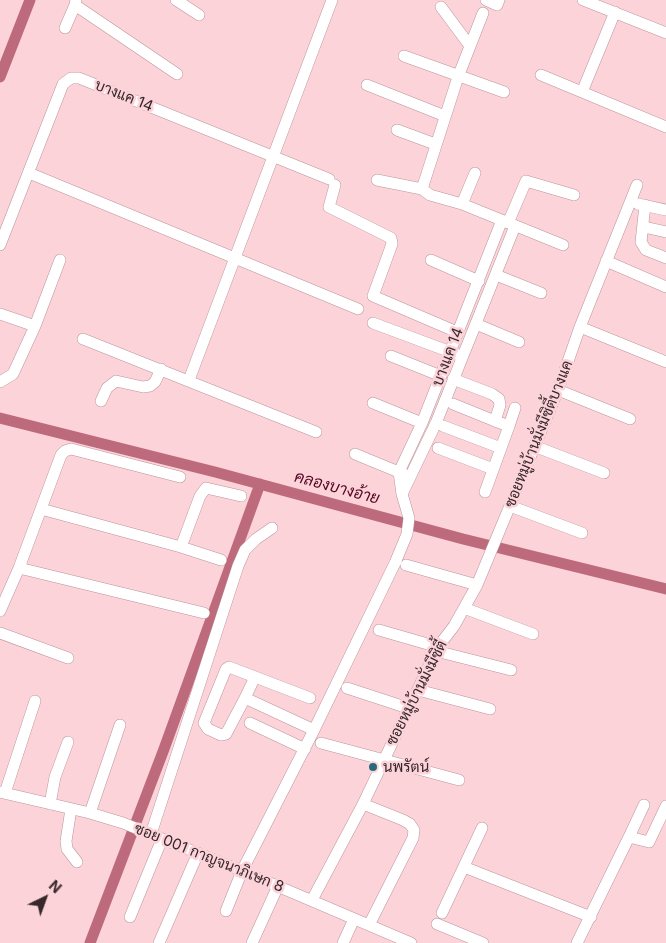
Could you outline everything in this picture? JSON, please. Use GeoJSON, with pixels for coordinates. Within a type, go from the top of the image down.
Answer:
{"type":"FeatureCollection","features":[{"type":"Feature","properties":{"kind":"street"},"geometry":{"type":"LineString","coordinates":[[176,0],[199,15]]}},
{"type":"Feature","properties":{"kind":"street"},"geometry":{"type":"LineString","coordinates":[[189,380],[332,0]]}},
{"type":"Feature","properties":{"kind":"street"},"geometry":{"type":"LineString","coordinates":[[583,0],[666,33]]}},
{"type":"Feature","properties":{"kind":"street"},"geometry":{"type":"LineString","coordinates":[[65,28],[75,2],[177,74]]}},
{"type":"Feature","properties":{"kind":"street"},"geometry":{"type":"LineString","coordinates":[[441,7],[470,46]]}},
{"type":"Feature","properties":{"kind":"street"},"geometry":{"type":"LineString","coordinates":[[582,92],[615,12]]}},
{"type":"Feature","properties":{"kind":"street"},"geometry":{"type":"LineString","coordinates":[[422,189],[458,77],[483,13]]}},
{"type":"Feature","properties":{"kind":"street"},"geometry":{"type":"LineString","coordinates":[[404,56],[504,92]]}},
{"type":"Feature","properties":{"kind":"street"},"geometry":{"type":"LineString","coordinates":[[542,75],[666,128]]}},
{"type":"Feature","properties":{"kind":"street","name":"บางแค 14"},"geometry":{"type":"LineString","coordinates":[[0,245],[63,84],[71,78],[79,78],[332,182],[330,207],[391,238],[392,244],[373,296],[457,332]]}},
{"type":"Feature","properties":{"kind":"street"},"geometry":{"type":"LineString","coordinates":[[367,85],[445,116]]}},
{"type":"Feature","properties":{"kind":"street"},"geometry":{"type":"LineString","coordinates":[[397,130],[435,144]]}},
{"type":"Feature","properties":{"kind":"street"},"geometry":{"type":"LineString","coordinates":[[29,173],[358,310]]}},
{"type":"Feature","properties":{"kind":"street"},"geometry":{"type":"LineString","coordinates":[[462,204],[474,173]]}},
{"type":"Feature","properties":{"kind":"street"},"geometry":{"type":"LineString","coordinates":[[377,180],[422,189],[430,194],[462,204],[563,245]]}},
{"type":"Feature","properties":{"kind":"street"},"geometry":{"type":"LineString","coordinates":[[508,223],[526,181],[574,195]]}},
{"type":"Feature","properties":{"kind":"street","name":"ซอยหมู่บ้านมั่งมีซิตี้บางแค"},"geometry":{"type":"LineString","coordinates":[[497,541],[558,390],[580,327],[637,185]]}},
{"type":"Feature","properties":{"kind":"street"},"geometry":{"type":"LineString","coordinates":[[629,202],[666,210]]}},
{"type":"Feature","properties":{"kind":"street"},"geometry":{"type":"LineString","coordinates":[[645,205],[642,246],[646,250],[666,258]]}},
{"type":"Feature","properties":{"kind":"street","name":"บางแค 14"},"geometry":{"type":"LineString","coordinates":[[402,494],[439,425],[453,379],[496,275],[508,223]]}},
{"type":"Feature","properties":{"kind":"street","name":"บางแค 14"},"geometry":{"type":"LineString","coordinates":[[399,472],[423,421],[479,281],[508,223]]}},
{"type":"Feature","properties":{"kind":"street"},"geometry":{"type":"LineString","coordinates":[[644,227],[666,232]]}},
{"type":"Feature","properties":{"kind":"street"},"geometry":{"type":"LineString","coordinates":[[0,382],[13,374],[35,326],[60,260]]}},
{"type":"Feature","properties":{"kind":"street"},"geometry":{"type":"LineString","coordinates":[[431,260],[479,281]]}},
{"type":"Feature","properties":{"kind":"street"},"geometry":{"type":"LineString","coordinates":[[606,261],[666,287]]}},
{"type":"Feature","properties":{"kind":"street"},"geometry":{"type":"LineString","coordinates":[[496,275],[540,293]]}},
{"type":"Feature","properties":{"kind":"street"},"geometry":{"type":"LineString","coordinates":[[0,314],[35,326]]}},
{"type":"Feature","properties":{"kind":"street"},"geometry":{"type":"LineString","coordinates":[[373,323],[462,357]]}},
{"type":"Feature","properties":{"kind":"street"},"geometry":{"type":"LineString","coordinates":[[476,324],[518,342]]}},
{"type":"Feature","properties":{"kind":"street"},"geometry":{"type":"LineString","coordinates":[[580,327],[666,362]]}},
{"type":"Feature","properties":{"kind":"street"},"geometry":{"type":"LineString","coordinates":[[83,339],[316,432]]}},
{"type":"Feature","properties":{"kind":"street"},"geometry":{"type":"LineString","coordinates":[[391,356],[441,376]]}},
{"type":"Feature","properties":{"kind":"street"},"geometry":{"type":"LineString","coordinates":[[101,401],[107,388],[116,381],[143,387],[150,386],[155,382],[161,370]]}},
{"type":"Feature","properties":{"kind":"street"},"geometry":{"type":"LineString","coordinates":[[453,379],[492,394],[499,400],[500,405],[495,420]]}},
{"type":"Feature","properties":{"kind":"street"},"geometry":{"type":"LineString","coordinates":[[558,390],[630,419]]}},
{"type":"Feature","properties":{"kind":"street"},"geometry":{"type":"LineString","coordinates":[[373,403],[501,448]]}},
{"type":"Feature","properties":{"kind":"street"},"geometry":{"type":"LineString","coordinates":[[453,404],[509,426]]}},
{"type":"Feature","properties":{"kind":"street"},"geometry":{"type":"LineString","coordinates":[[485,492],[516,408]]}},
{"type":"Feature","properties":{"kind":"street"},"geometry":{"type":"LineString","coordinates":[[534,446],[604,473]]}},
{"type":"Feature","properties":{"kind":"street"},"geometry":{"type":"LineString","coordinates":[[438,448],[493,469]]}},
{"type":"Feature","properties":{"kind":"street"},"geometry":{"type":"LineString","coordinates":[[0,611],[19,568],[61,455],[65,451],[71,450],[180,477]]}},
{"type":"Feature","properties":{"kind":"street"},"geometry":{"type":"LineString","coordinates":[[356,454],[412,477]]}},
{"type":"Feature","properties":{"kind":"street"},"geometry":{"type":"LineString","coordinates":[[226,911],[242,871],[314,730],[407,534],[409,518],[402,494],[399,472]]}},
{"type":"Feature","properties":{"kind":"street"},"geometry":{"type":"LineString","coordinates":[[180,547],[200,496],[206,488],[241,496]]}},
{"type":"Feature","properties":{"kind":"street"},"geometry":{"type":"LineString","coordinates":[[510,506],[582,533]]}},
{"type":"Feature","properties":{"kind":"street"},"geometry":{"type":"LineString","coordinates":[[41,509],[221,560]]}},
{"type":"Feature","properties":{"kind":"street"},"geometry":{"type":"LineString","coordinates":[[130,917],[238,566],[245,550],[256,539],[272,528]]}},
{"type":"Feature","properties":{"kind":"street","name":"ซอยหมู่บ้านมั่งมีซิตี้"},"geometry":{"type":"LineString","coordinates":[[312,900],[363,804],[437,649],[477,585],[497,541]]}},
{"type":"Feature","properties":{"kind":"street"},"geometry":{"type":"LineString","coordinates":[[406,565],[477,585]]}},
{"type":"Feature","properties":{"kind":"street"},"geometry":{"type":"LineString","coordinates":[[19,568],[204,613]]}},
{"type":"Feature","properties":{"kind":"street"},"geometry":{"type":"LineString","coordinates":[[464,608],[533,634]]}},
{"type":"Feature","properties":{"kind":"street"},"geometry":{"type":"LineString","coordinates":[[379,630],[511,670]]}},
{"type":"Feature","properties":{"kind":"street"},"geometry":{"type":"LineString","coordinates":[[0,634],[68,658]]}},
{"type":"Feature","properties":{"kind":"street"},"geometry":{"type":"LineString","coordinates":[[255,677],[226,734],[221,735],[205,726],[204,723],[226,668],[233,667],[310,698]]}},
{"type":"Feature","properties":{"kind":"street"},"geometry":{"type":"LineString","coordinates":[[347,688],[408,708]]}},
{"type":"Feature","properties":{"kind":"street"},"geometry":{"type":"LineString","coordinates":[[418,690],[490,710]]}},
{"type":"Feature","properties":{"kind":"street"},"geometry":{"type":"LineString","coordinates":[[245,698],[314,730]]}},
{"type":"Feature","properties":{"kind":"street"},"geometry":{"type":"LineString","coordinates":[[3,792],[35,701]]}},
{"type":"Feature","properties":{"kind":"street"},"geometry":{"type":"LineString","coordinates":[[250,723],[304,749]]}},
{"type":"Feature","properties":{"kind":"street"},"geometry":{"type":"LineString","coordinates":[[90,813],[120,725]]}},
{"type":"Feature","properties":{"kind":"street"},"geometry":{"type":"LineString","coordinates":[[50,804],[55,777],[68,742]]}},
{"type":"Feature","properties":{"kind":"street"},"geometry":{"type":"LineString","coordinates":[[321,743],[459,780]]}},
{"type":"Feature","properties":{"kind":"street","name":"ซอย 001 กาญจนาภิเษก 8"},"geometry":{"type":"LineString","coordinates":[[3,792],[90,813],[156,836],[411,943]]}},
{"type":"Feature","properties":{"kind":"street"},"geometry":{"type":"LineString","coordinates":[[363,804],[403,820],[410,824],[414,830],[413,838],[369,925]]}},
{"type":"Feature","properties":{"kind":"street"},"geometry":{"type":"LineString","coordinates":[[577,943],[644,805]]}},
{"type":"Feature","properties":{"kind":"street"},"geometry":{"type":"LineString","coordinates":[[629,837],[649,842],[666,806]]}},
{"type":"Feature","properties":{"kind":"street"},"geometry":{"type":"LineString","coordinates":[[71,809],[66,841],[68,849],[77,862]]}},
{"type":"Feature","properties":{"kind":"street"},"geometry":{"type":"LineString","coordinates":[[442,913],[482,828]]}},
{"type":"Feature","properties":{"kind":"street"},"geometry":{"type":"LineString","coordinates":[[160,943],[198,853]]}},
{"type":"Feature","properties":{"kind":"street"},"geometry":{"type":"LineString","coordinates":[[464,867],[591,917]]}},
{"type":"Feature","properties":{"kind":"street"},"geometry":{"type":"LineString","coordinates":[[252,943],[278,886]]}},
{"type":"Feature","properties":{"kind":"street"},"geometry":{"type":"LineString","coordinates":[[343,943],[354,919]]}},
{"type":"Feature","properties":{"kind":"street"},"geometry":{"type":"LineString","coordinates":[[438,924],[483,943]]}},
{"type":"Feature","properties":{"kind":"waterway"},"geometry":{"type":"LineString","coordinates":[[0,77],[30,0]]}},
{"type":"Feature","properties":{"kind":"waterway","name":"คลองบางอ้าย"},"geometry":{"type":"LineString","coordinates":[[0,418],[215,472],[463,539],[666,589]]}},
{"type":"Feature","properties":{"kind":"waterway"},"geometry":{"type":"LineString","coordinates":[[90,943],[164,749],[260,484]]}},
{"type":"Feature","properties":{"kind":"place","name":"นพรัตน์"},"geometry":{"type":"Point","coordinates":[373,767]}}]}
